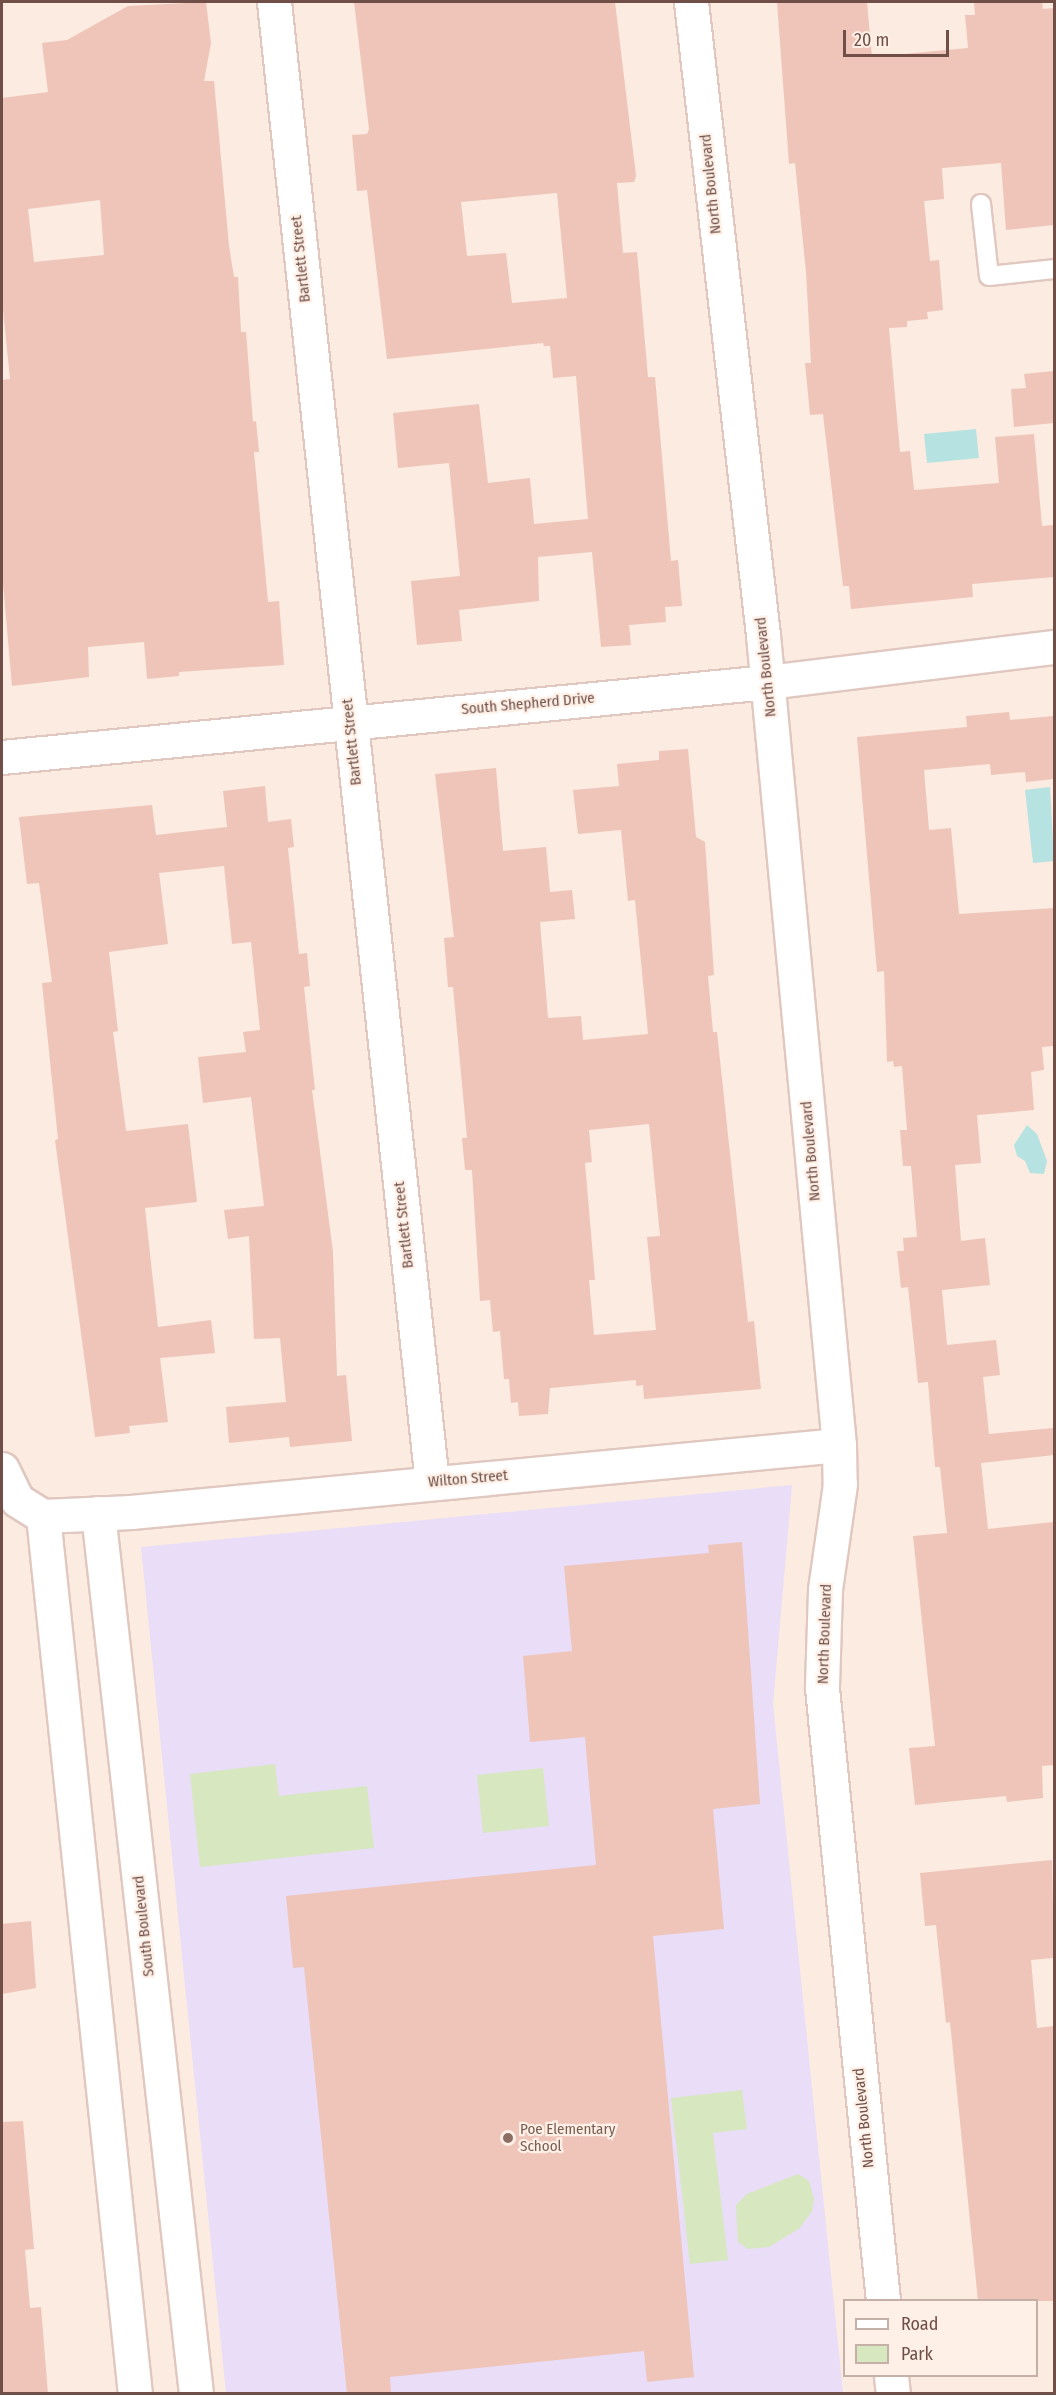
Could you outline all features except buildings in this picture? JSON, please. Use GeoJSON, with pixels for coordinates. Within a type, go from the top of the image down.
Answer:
{"type":"FeatureCollection","features":[{"type":"Feature","properties":{"kind":"street","name":"Bartlett Street"},"geometry":{"type":"LineString","coordinates":[[274,2],[432,1482]]}},
{"type":"Feature","properties":{"kind":"street","name":"North Boulevard"},"geometry":{"type":"LineString","coordinates":[[691,2],[767,682],[839,1445],[840,1484],[825,1590],[822,1688],[883,2299]]}},
{"type":"Feature","properties":{"kind":"street","name":"South Shepherd Drive"},"geometry":{"type":"LineString","coordinates":[[2,757],[350,721],[767,682],[1054,647]]}},
{"type":"Feature","properties":{"kind":"street","name":"Wilton Street"},"geometry":{"type":"LineString","coordinates":[[98,1513],[839,1445]]}},
{"type":"Feature","properties":{"kind":"street"},"geometry":{"type":"LineString","coordinates":[[2,1469],[17,1500],[43,1516],[98,1513]]}},
{"type":"Feature","properties":{"kind":"street","name":"South Boulevard"},"geometry":{"type":"LineString","coordinates":[[98,1513],[196,2394]]}},
{"type":"Feature","properties":{"kind":"street"},"geometry":{"type":"LineString","coordinates":[[43,1516],[135,2394]]}},
{"type":"Feature","properties":{"kind":"street"},"geometry":{"type":"LineString","coordinates":[[891,2377],[893,2394]]}},
{"type":"Feature","properties":{"kind":"lane"},"geometry":{"type":"LineString","coordinates":[[981,204],[988,276],[1054,269]]}},
{"type":"Feature","properties":{"kind":"shaded area","name":"Poe Elementary School"},"geometry":{"type":"Polygon","coordinates":[[[792,1485],[773,1704],[843,2393],[226,2393],[141,1547],[792,1485]]]}},
{"type":"Feature","properties":{"kind":"green space"},"geometry":{"type":"Polygon","coordinates":[[[275,1764],[279,1796],[367,1786],[374,1848],[200,1867],[190,1774],[275,1764]]]}},
{"type":"Feature","properties":{"kind":"green space"},"geometry":{"type":"Polygon","coordinates":[[[543,1768],[549,1826],[483,1833],[477,1775],[543,1768]]]}},
{"type":"Feature","properties":{"kind":"green space"},"geometry":{"type":"Polygon","coordinates":[[[742,2090],[747,2129],[713,2133],[728,2260],[690,2264],[671,2098],[742,2090]]]}},
{"type":"Feature","properties":{"kind":"green space"},"geometry":{"type":"Polygon","coordinates":[[[798,2174],[809,2181],[814,2199],[812,2211],[800,2228],[769,2247],[748,2249],[738,2242],[736,2205],[747,2194],[798,2174]]]}},
{"type":"Feature","properties":{"kind":"water"},"geometry":{"type":"Polygon","coordinates":[[[976,429],[979,458],[927,463],[924,434],[976,429]]]}},
{"type":"Feature","properties":{"kind":"water"},"geometry":{"type":"Polygon","coordinates":[[[1050,787],[1054,861],[1033,863],[1025,790],[1050,787]]]}},
{"type":"Feature","properties":{"kind":"water"},"geometry":{"type":"Polygon","coordinates":[[[1027,1125],[1037,1134],[1047,1161],[1044,1174],[1030,1173],[1025,1161],[1017,1156],[1014,1145],[1027,1125]]]}},
{"type":"Feature","properties":{"kind":"place","name":"Poe Elementary School"},"geometry":{"type":"Point","coordinates":[508,2138]}}]}
